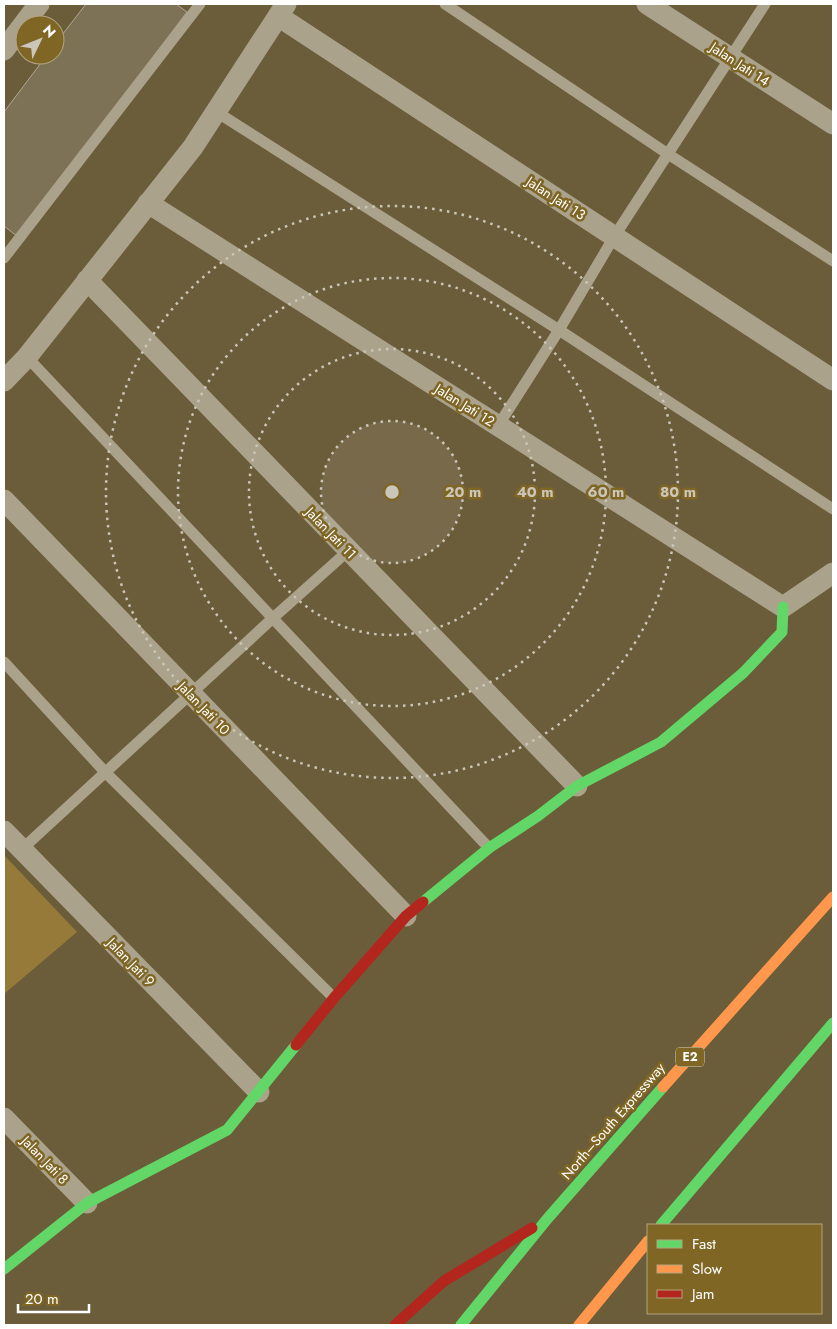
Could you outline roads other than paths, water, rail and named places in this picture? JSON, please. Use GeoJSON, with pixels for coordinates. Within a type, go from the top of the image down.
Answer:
{"type":"FeatureCollection","features":[{"type":"Feature","properties":{"kind":"main road"},"geometry":{"type":"LineString","coordinates":[[4,1269],[87,1203],[227,1130],[334,998],[406,916],[489,848],[538,816],[577,786],[661,742],[743,673],[782,632],[783,607]]}},
{"type":"Feature","properties":{"kind":"main road","name":"North–South Expressway"},"geometry":{"type":"LineString","coordinates":[[460,1325],[622,1132],[833,897]]}},
{"type":"Feature","properties":{"kind":"main road"},"geometry":{"type":"LineString","coordinates":[[662,1224],[833,1024]]}},
{"type":"Feature","properties":{"kind":"main road"},"geometry":{"type":"LineString","coordinates":[[395,1325],[444,1281],[548,1218]]}},
{"type":"Feature","properties":{"kind":"main road"},"geometry":{"type":"LineString","coordinates":[[578,1325],[647,1242]]}},
{"type":"Feature","properties":{"kind":"street"},"geometry":{"type":"LineString","coordinates":[[4,50],[40,4]]}},
{"type":"Feature","properties":{"kind":"street","name":"Jalan Jati 14"},"geometry":{"type":"LineString","coordinates":[[647,4],[833,124]]}},
{"type":"Feature","properties":{"kind":"street"},"geometry":{"type":"LineString","coordinates":[[4,381],[27,357],[193,147],[282,10]]}},
{"type":"Feature","properties":{"kind":"street","name":"Jalan Jati 13"},"geometry":{"type":"LineString","coordinates":[[282,10],[614,237],[833,380]]}},
{"type":"Feature","properties":{"kind":"street","name":"Jalan Jati 12"},"geometry":{"type":"LineString","coordinates":[[148,203],[783,607]]}},
{"type":"Feature","properties":{"kind":"street","name":"Jalan Jati 11"},"geometry":{"type":"LineString","coordinates":[[87,280],[577,786]]}},
{"type":"Feature","properties":{"kind":"street","name":"Jalan Jati 10"},"geometry":{"type":"LineString","coordinates":[[4,500],[406,916]]}},
{"type":"Feature","properties":{"kind":"street"},"geometry":{"type":"LineString","coordinates":[[783,607],[833,573]]}},
{"type":"Feature","properties":{"kind":"street","name":"Jalan Jati 9"},"geometry":{"type":"LineString","coordinates":[[4,831],[259,1092]]}},
{"type":"Feature","properties":{"kind":"street","name":"Jalan Jati 8"},"geometry":{"type":"LineString","coordinates":[[4,1118],[87,1203]]}},
{"type":"Feature","properties":{"kind":"lane"},"geometry":{"type":"LineString","coordinates":[[4,258],[200,4]]}},
{"type":"Feature","properties":{"kind":"lane"},"geometry":{"type":"LineString","coordinates":[[445,4],[668,154],[833,261]]}},
{"type":"Feature","properties":{"kind":"lane"},"geometry":{"type":"LineString","coordinates":[[498,426],[559,330],[614,237],[765,4]]}},
{"type":"Feature","properties":{"kind":"lane"},"geometry":{"type":"LineString","coordinates":[[215,112],[559,330],[833,509]]}},
{"type":"Feature","properties":{"kind":"lane"},"geometry":{"type":"LineString","coordinates":[[27,357],[489,848]]}},
{"type":"Feature","properties":{"kind":"lane"},"geometry":{"type":"LineString","coordinates":[[21,850],[348,551]]}},
{"type":"Feature","properties":{"kind":"lane"},"geometry":{"type":"LineString","coordinates":[[4,662],[105,772],[334,998]]}},
{"type":"Feature","properties":{"kind":"lane"},"geometry":{"type":"LineString","coordinates":[[4,1250],[13,1260]]}}]}
